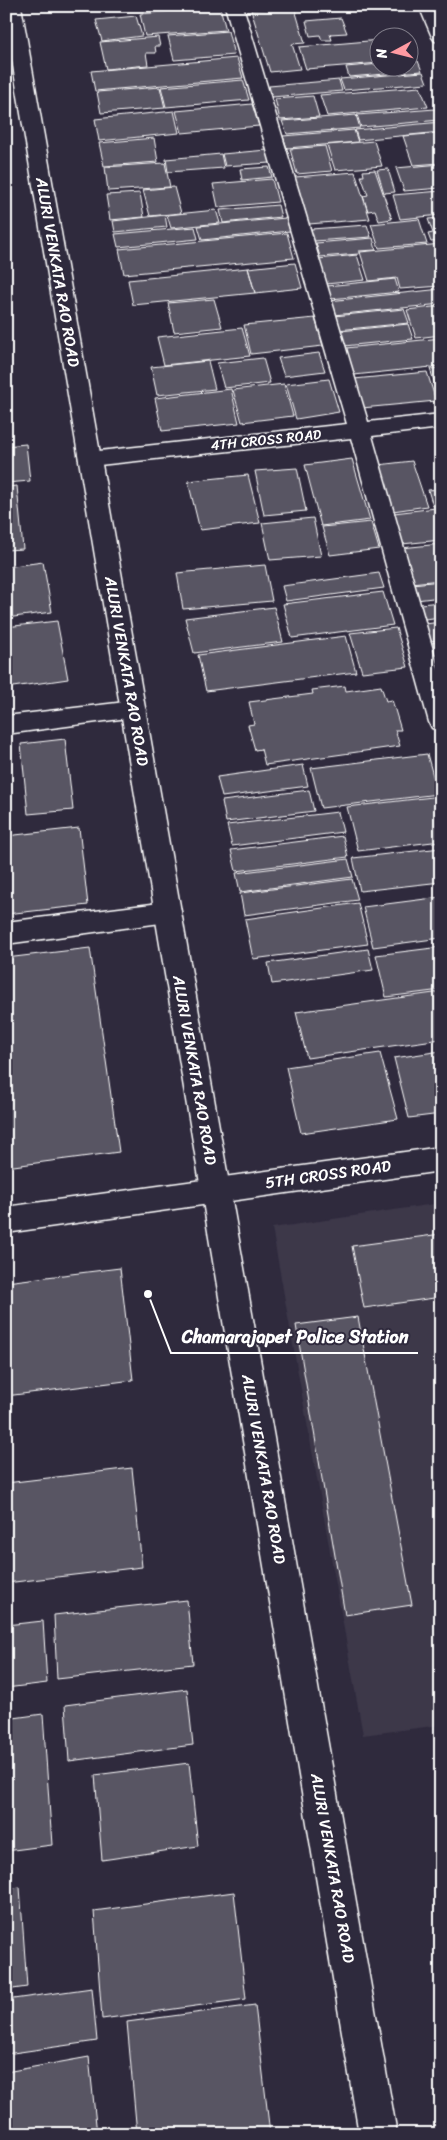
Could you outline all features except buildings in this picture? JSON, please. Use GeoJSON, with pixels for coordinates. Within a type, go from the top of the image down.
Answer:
{"type":"FeatureCollection","features":[{"type":"Feature","properties":{"kind":"main road","name":"ALURI VENKATA RAO ROAD"},"geometry":{"type":"LineString","coordinates":[[12,6],[378,2134]]}},
{"type":"Feature","properties":{"kind":"main road"},"geometry":{"type":"LineString","coordinates":[[234,6],[360,430],[441,722]]}},
{"type":"Feature","properties":{"kind":"main road"},"geometry":{"type":"LineString","coordinates":[[428,6],[441,37]]}},
{"type":"Feature","properties":{"kind":"main road","name":"4TH CROSS ROAD"},"geometry":{"type":"LineString","coordinates":[[90,459],[441,421]]}},
{"type":"Feature","properties":{"kind":"main road"},"geometry":{"type":"LineString","coordinates":[[6,725],[134,710]]}},
{"type":"Feature","properties":{"kind":"main road"},"geometry":{"type":"LineString","coordinates":[[6,933],[168,912]]}},
{"type":"Feature","properties":{"kind":"main road","name":"5TH CROSS ROAD"},"geometry":{"type":"LineString","coordinates":[[6,1220],[216,1189],[441,1159]]}},
{"type":"Feature","properties":{"kind":"shaded area"},"geometry":{"type":"Polygon","coordinates":[[[441,1203],[441,1725],[363,1735],[272,1228],[441,1203]]]}},
{"type":"Feature","properties":{"kind":"place","name":"Chamarajapet Police Station"},"geometry":{"type":"Point","coordinates":[148,1294]}}]}
